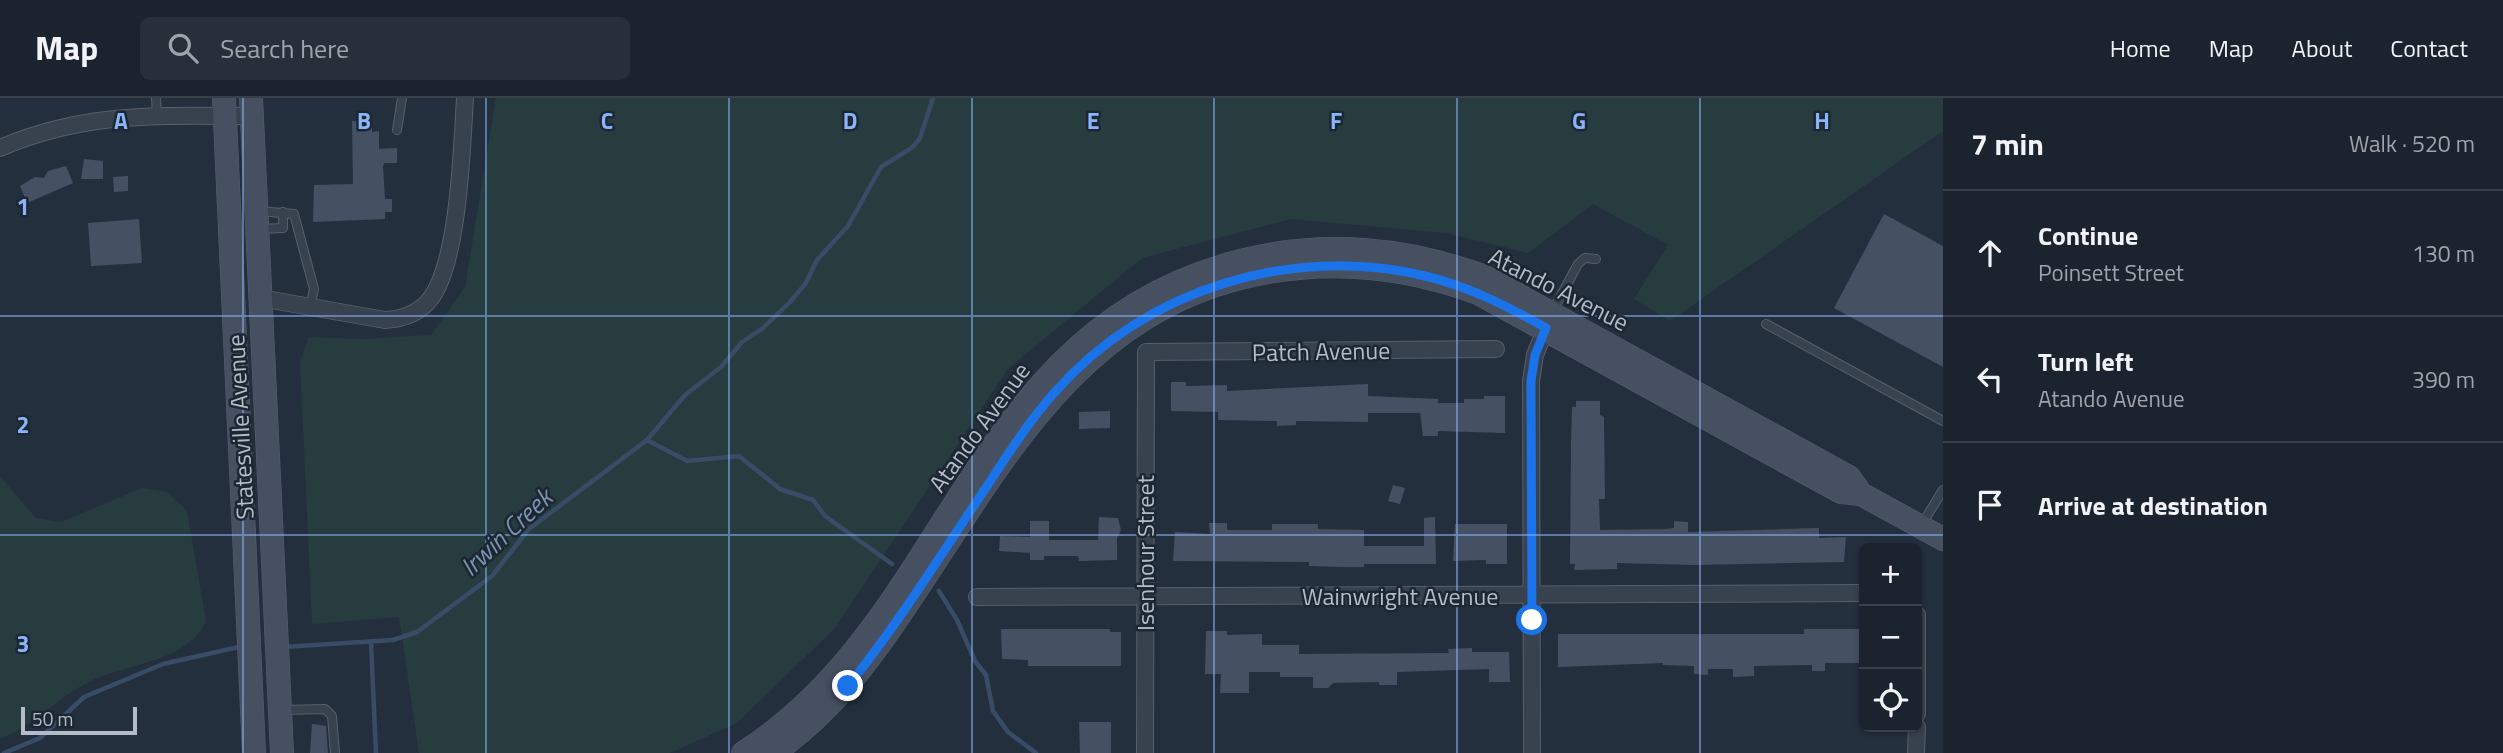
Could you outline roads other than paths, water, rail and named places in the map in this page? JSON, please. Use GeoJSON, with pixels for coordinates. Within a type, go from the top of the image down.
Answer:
{"type":"FeatureCollection","features":[{"type":"Feature","properties":{"kind":"main road","name":"Statesville Avenue"},"geometry":{"type":"LineString","coordinates":[[224,107],[254,753]]}},
{"type":"Feature","properties":{"kind":"main road","name":"Statesville Avenue"},"geometry":{"type":"LineString","coordinates":[[252,107],[282,753]]}},
{"type":"Feature","properties":{"kind":"main road","name":"Atando Avenue"},"geometry":{"type":"LineString","coordinates":[[743,753],[795,714],[848,660],[1009,423],[1042,381],[1081,342],[1139,302],[1187,278],[1235,262],[1290,252],[1348,249],[1408,255],[1465,270],[1503,285],[1549,320],[1841,492],[1861,494],[1943,539]]}},
{"type":"Feature","properties":{"kind":"main road","name":"Atando Avenue"},"geometry":{"type":"LineString","coordinates":[[773,753],[821,714],[861,670],[1023,432],[1055,392],[1099,350],[1163,308],[1210,287],[1255,275],[1313,267],[1357,266],[1405,272],[1460,286],[1549,320]]}},
{"type":"Feature","properties":{"kind":"street"},"geometry":{"type":"LineString","coordinates":[[260,299],[368,318],[400,320],[417,311],[432,297],[441,279],[450,243],[465,98]]}},
{"type":"Feature","properties":{"kind":"street"},"geometry":{"type":"LineString","coordinates":[[0,147],[62,125],[157,117],[224,107],[252,107]]}},
{"type":"Feature","properties":{"kind":"street"},"geometry":{"type":"LineString","coordinates":[[1532,753],[1531,381],[1535,355],[1549,320]]}},
{"type":"Feature","properties":{"kind":"street","name":"Patch Avenue"},"geometry":{"type":"LineString","coordinates":[[1146,352],[1496,349]]}},
{"type":"Feature","properties":{"kind":"street","name":"Isenhour Street"},"geometry":{"type":"LineString","coordinates":[[1145,753],[1146,352]]}},
{"type":"Feature","properties":{"kind":"street","name":"Wainwright Avenue"},"geometry":{"type":"LineString","coordinates":[[977,597],[1859,593]]}},
{"type":"Feature","properties":{"kind":"street"},"geometry":{"type":"LineString","coordinates":[[1916,753],[1917,732]]}},
{"type":"Feature","properties":{"kind":"lane"},"geometry":{"type":"LineString","coordinates":[[156,98],[157,117]]}},
{"type":"Feature","properties":{"kind":"lane"},"geometry":{"type":"LineString","coordinates":[[397,130],[402,98]]}},
{"type":"Feature","properties":{"kind":"lane"},"geometry":{"type":"LineString","coordinates":[[257,220],[283,228],[283,212]]}},
{"type":"Feature","properties":{"kind":"lane"},"geometry":{"type":"LineString","coordinates":[[257,220],[283,212],[294,214],[314,289],[310,308]]}},
{"type":"Feature","properties":{"kind":"lane"},"geometry":{"type":"LineString","coordinates":[[1549,320],[1578,264],[1585,258],[1597,259]]}},
{"type":"Feature","properties":{"kind":"lane"},"geometry":{"type":"LineString","coordinates":[[1766,324],[1943,421]]}},
{"type":"Feature","properties":{"kind":"lane"},"geometry":{"type":"LineString","coordinates":[[1920,526],[1943,490]]}},
{"type":"Feature","properties":{"kind":"lane"},"geometry":{"type":"LineString","coordinates":[[280,710],[325,709],[332,716],[335,753]]}},
{"type":"Feature","properties":{"kind":"waterway","name":"Irwin Creek"},"geometry":{"type":"LineString","coordinates":[[283,647],[393,640],[417,632],[492,576],[529,529],[647,440],[685,395],[721,367],[742,342],[763,328],[790,302],[806,283],[817,260],[848,226],[881,167],[913,147],[920,138],[933,98]]}},
{"type":"Feature","properties":{"kind":"waterway"},"geometry":{"type":"LineString","coordinates":[[647,440],[687,461],[739,456],[780,489],[813,500],[825,516],[892,564]]}},
{"type":"Feature","properties":{"kind":"waterway"},"geometry":{"type":"LineString","coordinates":[[939,591],[957,620],[975,661],[986,675],[993,711],[1008,732],[1036,753]]}},
{"type":"Feature","properties":{"kind":"waterway"},"geometry":{"type":"LineString","coordinates":[[371,642],[376,753]]}},
{"type":"Feature","properties":{"kind":"waterway","name":"Irwin Creek"},"geometry":{"type":"LineString","coordinates":[[4,753],[40,738],[84,697],[163,664],[243,646]]}}]}
